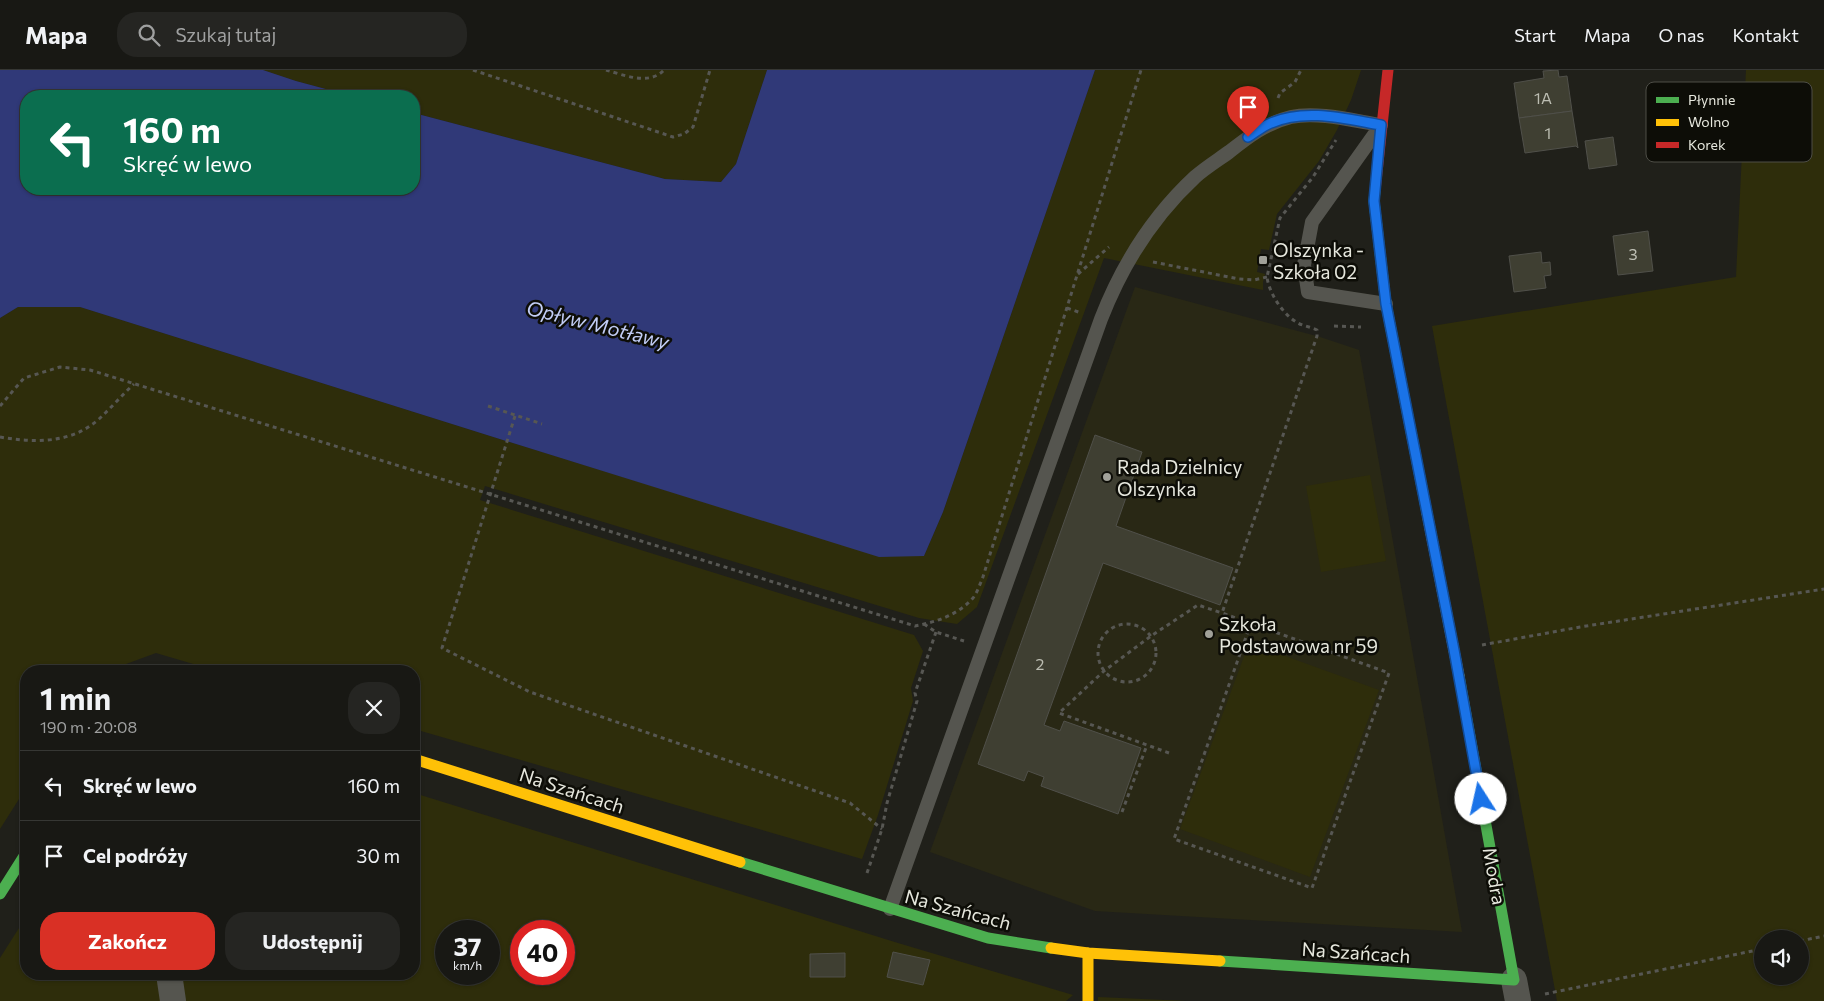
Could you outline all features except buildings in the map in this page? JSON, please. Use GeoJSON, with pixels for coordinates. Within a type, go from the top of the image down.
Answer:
{"type":"FeatureCollection","features":[{"type":"Feature","properties":{"kind":"street","name":"Modra"},"geometry":{"type":"LineString","coordinates":[[1388,70],[1374,201],[1386,304],[1454,650],[1516,991]]}},
{"type":"Feature","properties":{"kind":"street","name":"Na Szańcach"},"geometry":{"type":"LineString","coordinates":[[420,761],[988,938],[1055,950],[1516,991]]}},
{"type":"Feature","properties":{"kind":"street"},"geometry":{"type":"LineString","coordinates":[[0,894],[20,862]]}},
{"type":"Feature","properties":{"kind":"street"},"geometry":{"type":"LineString","coordinates":[[1088,952],[1088,1001]]}},
{"type":"Feature","properties":{"kind":"street"},"geometry":{"type":"LineString","coordinates":[[170,980],[174,1001]]}},
{"type":"Feature","properties":{"kind":"lane"},"geometry":{"type":"LineString","coordinates":[[890,909],[1089,350],[1110,297],[1130,258],[1156,218],[1196,177],[1270,123],[1293,116],[1321,116],[1381,125],[1312,222],[1304,264],[1308,292],[1386,304]]}},
{"type":"Feature","properties":{"kind":"path"},"geometry":{"type":"LineString","coordinates":[[473,70],[673,136],[684,134],[693,127],[710,70]]}},
{"type":"Feature","properties":{"kind":"path"},"geometry":{"type":"LineString","coordinates":[[606,70],[629,77],[647,79],[660,74],[664,70]]}},
{"type":"Feature","properties":{"kind":"path"},"geometry":{"type":"LineString","coordinates":[[0,406],[24,378],[60,367],[90,370],[915,626],[924,624],[957,612],[974,597],[982,580],[1038,408],[1141,70]]}},
{"type":"Feature","properties":{"kind":"path"},"geometry":{"type":"LineString","coordinates":[[1222,614],[1317,330],[1297,323],[1281,308],[1268,285],[1267,276],[1280,218],[1313,176],[1334,144],[1345,119]]}},
{"type":"Feature","properties":{"kind":"path"},"geometry":{"type":"LineString","coordinates":[[1130,258],[1239,279],[1254,280],[1267,276]]}},
{"type":"Feature","properties":{"kind":"path"},"geometry":{"type":"LineString","coordinates":[[1067,308],[1082,313]]}},
{"type":"Feature","properties":{"kind":"path"},"geometry":{"type":"LineString","coordinates":[[1334,326],[1366,327]]}},
{"type":"Feature","properties":{"kind":"path"},"geometry":{"type":"LineString","coordinates":[[0,437],[37,441],[59,439],[78,434],[98,420],[134,384]]}},
{"type":"Feature","properties":{"kind":"path"},"geometry":{"type":"LineString","coordinates":[[488,406],[542,424]]}},
{"type":"Feature","properties":{"kind":"path"},"geometry":{"type":"LineString","coordinates":[[515,416],[442,648],[530,692],[850,803],[882,829]]}},
{"type":"Feature","properties":{"kind":"path"},"geometry":{"type":"LineString","coordinates":[[1492,643],[1580,627],[1824,589]]}},
{"type":"Feature","properties":{"kind":"path"},"geometry":{"type":"LineString","coordinates":[[1169,752],[1059,713],[1104,671],[1151,636],[1198,605],[1250,623],[1389,673],[1312,888],[1174,839],[1250,623]]}},
{"type":"Feature","properties":{"kind":"path"},"geometry":{"type":"LineString","coordinates":[[924,624],[936,632],[965,641]]}},
{"type":"Feature","properties":{"kind":"path"},"geometry":{"type":"LineString","coordinates":[[1120,624],[1132,624],[1142,628],[1151,636],[1156,648],[1156,660],[1150,672],[1139,680],[1127,682],[1114,679],[1104,671],[1099,661],[1098,649],[1102,638],[1109,629],[1120,624]]}},
{"type":"Feature","properties":{"kind":"path"},"geometry":{"type":"LineString","coordinates":[[866,874],[882,829],[887,803],[917,701],[915,692],[936,632]]}},
{"type":"Feature","properties":{"kind":"path"},"geometry":{"type":"LineString","coordinates":[[1122,812],[1147,745]]}},
{"type":"Feature","properties":{"kind":"path"},"geometry":{"type":"LineString","coordinates":[[1809,939],[1824,936]]}},
{"type":"Feature","properties":{"kind":"path"},"geometry":{"type":"LineString","coordinates":[[1555,992],[1754,950]]}},
{"type":"Feature","properties":{"kind":"shaded area"},"geometry":{"type":"Polygon","coordinates":[[[263,70],[767,70],[736,164],[721,182],[665,179],[420,115],[420,90],[330,90],[263,70]]]}},
{"type":"Feature","properties":{"kind":"shaded area"},"geometry":{"type":"Polygon","coordinates":[[[1095,70],[1361,70],[1351,100],[1337,130],[1319,161],[1277,214],[1269,250],[1261,249],[1257,272],[1265,274],[1263,290],[1104,258],[977,607],[957,624],[919,618],[485,486],[480,500],[914,635],[923,651],[911,688],[913,701],[878,815],[862,859],[420,731],[420,665],[197,665],[156,653],[123,665],[20,665],[20,797],[0,829],[0,318],[18,307],[80,307],[879,556],[924,556],[943,512],[1095,70]]]}},
{"type":"Feature","properties":{"kind":"shaded area"},"geometry":{"type":"Polygon","coordinates":[[[1746,70],[1824,70],[1824,1001],[1557,1001],[1432,326],[1736,277],[1742,162],[1812,162],[1812,82],[1745,82],[1746,70]]]}},
{"type":"Feature","properties":{"kind":"shaded area","name":"Szkoła Podstawowa nr 59"},"geometry":{"type":"Polygon","coordinates":[[[1135,287],[1320,337],[1359,350],[1462,932],[1095,911],[930,852],[1135,287]]]}},
{"type":"Feature","properties":{"kind":"shaded area"},"geometry":{"type":"Polygon","coordinates":[[[1370,475],[1386,561],[1321,572],[1306,486],[1370,475]]]}},
{"type":"Feature","properties":{"kind":"shaded area"},"geometry":{"type":"Polygon","coordinates":[[[1249,643],[1379,690],[1310,877],[1180,829],[1249,643]]]}},
{"type":"Feature","properties":{"kind":"shaded area"},"geometry":{"type":"Polygon","coordinates":[[[420,795],[898,943],[1073,995],[1066,1001],[185,1001],[182,980],[420,980],[420,795]]]}},
{"type":"Feature","properties":{"kind":"shaded area"},"geometry":{"type":"Polygon","coordinates":[[[20,926],[20,980],[161,980],[164,1001],[0,1001],[0,958],[20,926]]]}},
{"type":"Feature","properties":{"kind":"shaded area"},"geometry":{"type":"Polygon","coordinates":[[[1098,997],[1186,1001],[1098,1001],[1098,997]]]}},
{"type":"Feature","properties":{"kind":"water","name":"Opływ Motławy"},"geometry":{"type":"Polygon","coordinates":[[[0,70],[263,70],[330,90],[20,90],[20,195],[420,195],[420,115],[665,179],[721,182],[736,164],[767,70],[1095,70],[943,512],[924,556],[879,557],[80,307],[18,307],[0,318],[0,70]]]}},
{"type":"Feature","properties":{"kind":"traffic: fast"},"geometry":{"type":"LineString","coordinates":[[1375,191],[1374,201],[1386,304],[1427,513]]}},
{"type":"Feature","properties":{"kind":"traffic: fast"},"geometry":{"type":"LineString","coordinates":[[1220,961],[1514,980],[1459,676]]}},
{"type":"Feature","properties":{"kind":"traffic: fast"},"geometry":{"type":"LineString","coordinates":[[0,894],[20,862]]}},
{"type":"Feature","properties":{"kind":"traffic: fast"},"geometry":{"type":"LineString","coordinates":[[740,862],[988,938],[1051,948]]}},
{"type":"Feature","properties":{"kind":"traffic: slow"},"geometry":{"type":"LineString","coordinates":[[1427,513],[1459,676]]}},
{"type":"Feature","properties":{"kind":"traffic: slow"},"geometry":{"type":"LineString","coordinates":[[420,761],[740,862]]}},
{"type":"Feature","properties":{"kind":"traffic: slow"},"geometry":{"type":"LineString","coordinates":[[1051,948],[1088,953],[1220,961]]}},
{"type":"Feature","properties":{"kind":"traffic: slow"},"geometry":{"type":"LineString","coordinates":[[1088,953],[1088,1001]]}},
{"type":"Feature","properties":{"kind":"traffic: jam"},"geometry":{"type":"LineString","coordinates":[[1375,191],[1388,70]]}},
{"type":"Feature","properties":{"kind":"place","name":"Olszynka - Szkoła 02"},"geometry":{"type":"Point","coordinates":[1263,260]}},
{"type":"Feature","properties":{"kind":"place","name":"Rada Dzielnicy Olszynka"},"geometry":{"type":"Point","coordinates":[1107,477]}},
{"type":"Feature","properties":{"kind":"place","name":"Szkoła Podstawowa nr 59"},"geometry":{"type":"Point","coordinates":[1209,634]}},
{"type":"Feature","properties":{"kind":"route"},"geometry":{"type":"LineString","coordinates":[[1248,137],[1270,123],[1293,116],[1321,116],[1381,125],[1374,201],[1386,304],[1454,650],[1481,799]]}}]}
